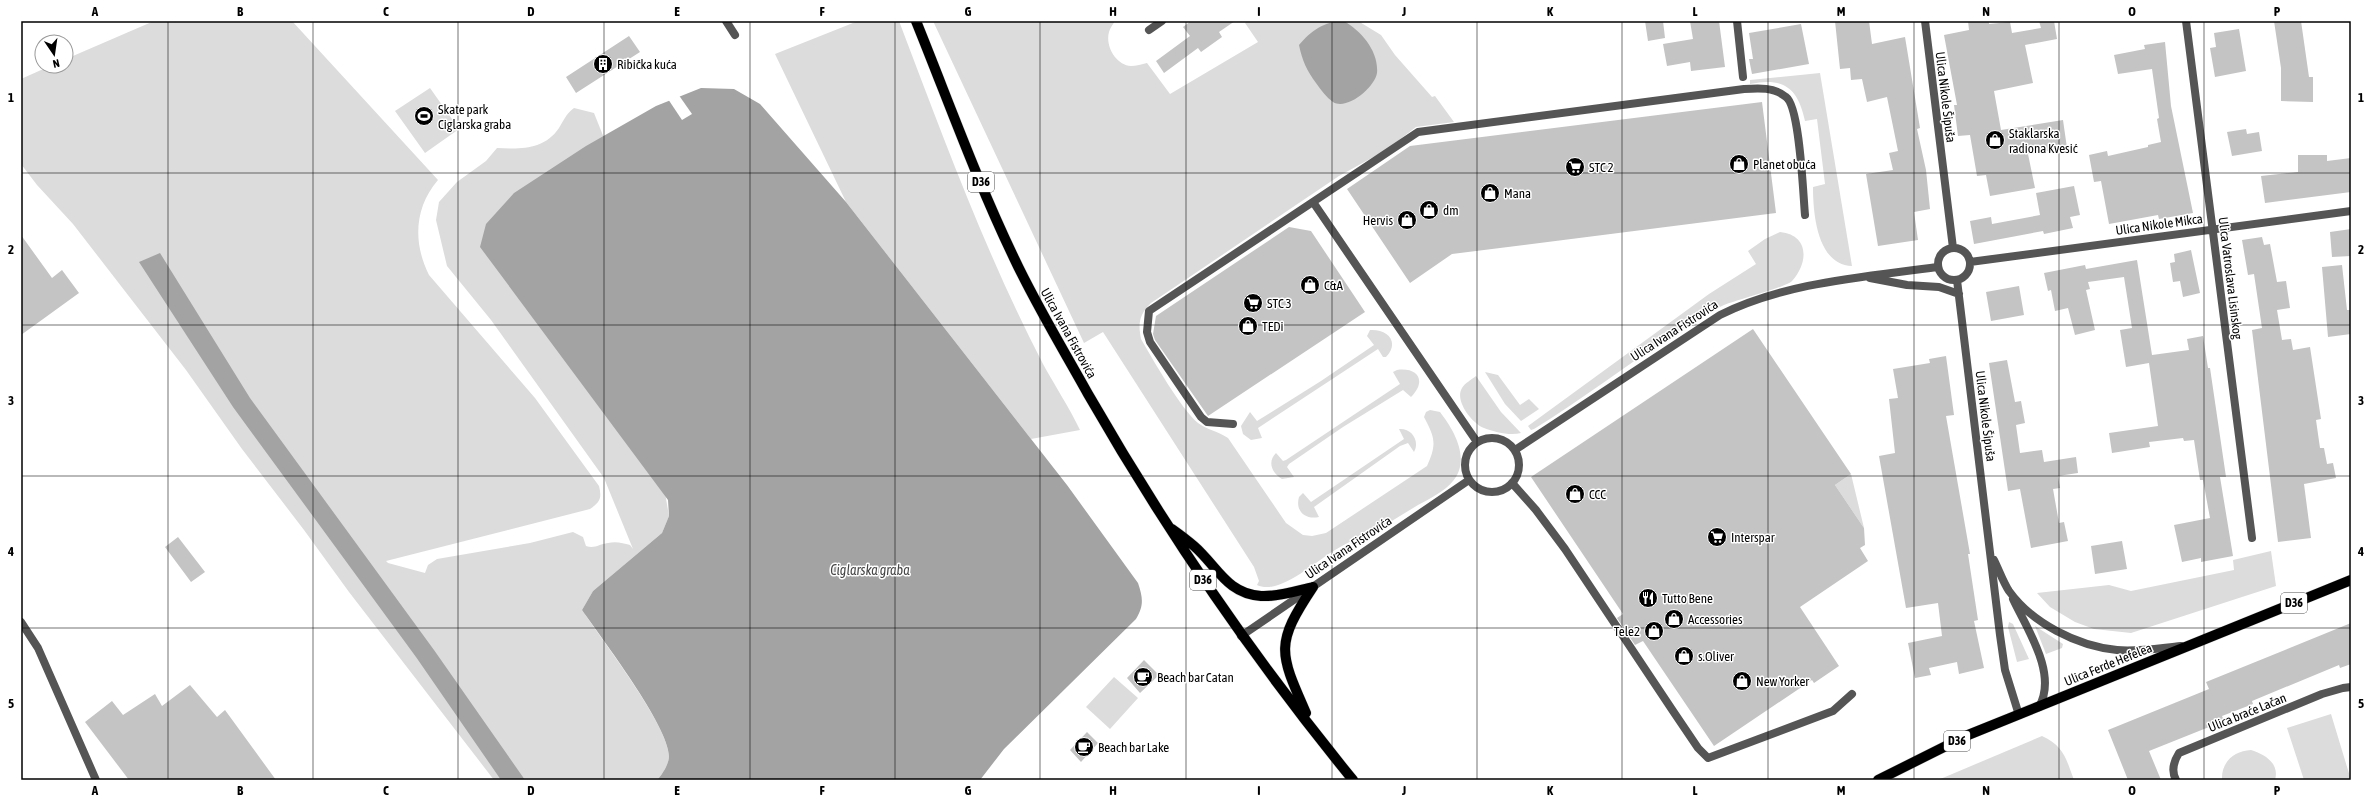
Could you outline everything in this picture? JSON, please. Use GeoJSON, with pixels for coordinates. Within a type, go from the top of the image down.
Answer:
{"type":"FeatureCollection","features":[{"type":"Feature","properties":{"kind":"main road","name":"Ulica Ivana Fistrovića"},"geometry":{"type":"LineString","coordinates":[[916,21],[992,209],[1034,299],[1116,442],[1166,524],[1241,636],[1353,780]]}},
{"type":"Feature","properties":{"kind":"main road"},"geometry":{"type":"LineString","coordinates":[[1166,524],[1195,546],[1230,586],[1243,592],[1260,596],[1275,596],[1313,587]]}},
{"type":"Feature","properties":{"kind":"main road","name":"Ulica Ferde Hefelea"},"geometry":{"type":"LineString","coordinates":[[1878,780],[1925,756],[2039,706],[2351,580]]}},
{"type":"Feature","properties":{"kind":"main road"},"geometry":{"type":"LineString","coordinates":[[1313,587],[1292,618],[1284,649],[1291,679],[1313,728]]}},
{"type":"Feature","properties":{"kind":"street"},"geometry":{"type":"LineString","coordinates":[[726,21],[735,35]]}},
{"type":"Feature","properties":{"kind":"street"},"geometry":{"type":"LineString","coordinates":[[1149,30],[1162,21]]}},
{"type":"Feature","properties":{"kind":"street"},"geometry":{"type":"LineString","coordinates":[[1737,21],[1743,77]]}},
{"type":"Feature","properties":{"kind":"street","name":"Ulica Nikole Šipuša"},"geometry":{"type":"LineString","coordinates":[[1925,21],[1953,248]]}},
{"type":"Feature","properties":{"kind":"street","name":"Ulica Vatroslava Lisinskog"},"geometry":{"type":"LineString","coordinates":[[2186,21],[2252,538]]}},
{"type":"Feature","properties":{"kind":"street"},"geometry":{"type":"LineString","coordinates":[[1233,424],[1208,422],[1201,417],[1150,342],[1147,326],[1149,311],[1418,132],[1760,88],[1770,89],[1786,97],[1793,108],[1798,138],[1805,215]]}},
{"type":"Feature","properties":{"kind":"street"},"geometry":{"type":"LineString","coordinates":[[1313,202],[1477,442]]}},
{"type":"Feature","properties":{"kind":"street","name":"Ulica Nikole Mikca"},"geometry":{"type":"LineString","coordinates":[[1970,262],[2351,211]]}},
{"type":"Feature","properties":{"kind":"street"},"geometry":{"type":"LineString","coordinates":[[1953,248],[1966,253],[1970,262],[1966,276],[1952,281],[1942,276],[1937,267],[1937,261],[1942,253],[1953,248]]}},
{"type":"Feature","properties":{"kind":"street","name":"Ulica Ivana Fistrovića"},"geometry":{"type":"LineString","coordinates":[[1515,450],[1720,315],[1737,307],[1768,296],[1867,277],[1937,267]]}},
{"type":"Feature","properties":{"kind":"street","name":"Ulica Ivana Fistrovića"},"geometry":{"type":"LineString","coordinates":[[1867,277],[1907,285],[1938,287],[1959,294]]}},
{"type":"Feature","properties":{"kind":"street","name":"Ulica Nikole Šipuša"},"geometry":{"type":"LineString","coordinates":[[1957,280],[1992,554],[2005,670],[2019,715]]}},
{"type":"Feature","properties":{"kind":"street"},"geometry":{"type":"LineString","coordinates":[[1484,439],[1497,439],[1504,441],[1515,450],[1519,467],[1512,484],[1502,490],[1490,492],[1478,488],[1470,480],[1465,469],[1466,457],[1477,442],[1484,439]]}},
{"type":"Feature","properties":{"kind":"street","name":"Ulica Ivana Fistrovića"},"geometry":{"type":"LineString","coordinates":[[1241,636],[1470,480]]}},
{"type":"Feature","properties":{"kind":"street"},"geometry":{"type":"LineString","coordinates":[[1512,484],[1536,510],[1565,549],[1698,748],[1708,758],[1833,711],[1852,694]]}},
{"type":"Feature","properties":{"kind":"street","name":"Ulica Nikole Šipuša"},"geometry":{"type":"LineString","coordinates":[[1992,554],[2044,671],[2045,691],[2039,706]]}},
{"type":"Feature","properties":{"kind":"street","name":"Ulica Nikole Šipuša"},"geometry":{"type":"LineString","coordinates":[[2009,590],[2024,607],[2039,620],[2076,640],[2093,646],[2134,651],[2185,646]]}},
{"type":"Feature","properties":{"kind":"street"},"geometry":{"type":"LineString","coordinates":[[21,622],[38,648],[96,780]]}},
{"type":"Feature","properties":{"kind":"street","name":"Ulica braće Lačan"},"geometry":{"type":"LineString","coordinates":[[2176,780],[2173,774],[2175,760],[2179,753],[2322,694],[2351,687]]}},
{"type":"Feature","properties":{"kind":"shaded area"},"geometry":{"type":"Polygon","coordinates":[[[154,21],[292,21],[438,180],[424,202],[418,226],[420,251],[429,275],[535,398],[599,486],[600,497],[596,504],[590,509],[386,561],[388,563],[425,573],[428,565],[437,559],[530,543],[573,532],[583,537],[586,546],[589,547],[617,542],[630,545],[633,549],[604,478],[491,320],[447,266],[436,220],[439,202],[457,182],[486,161],[497,148],[531,147],[546,141],[559,128],[567,115],[574,108],[594,113],[604,138],[669,516],[662,533],[593,591],[582,610],[646,704],[658,724],[666,742],[669,759],[665,769],[657,780],[494,780],[349,592],[242,449],[186,370],[73,224],[37,185],[21,164],[21,79],[34,73],[74,74],[74,56],[154,21]]]}},
{"type":"Feature","properties":{"kind":"shaded area"},"geometry":{"type":"Polygon","coordinates":[[[858,21],[899,21],[984,238],[1022,322],[1043,364],[1080,430],[1031,439],[846,202],[775,54],[858,21]]]}},
{"type":"Feature","properties":{"kind":"shaded area"},"geometry":{"type":"Polygon","coordinates":[[[933,21],[1115,21],[1110,29],[1108,37],[1110,49],[1116,58],[1126,65],[1131,66],[1147,63],[1170,94],[1258,42],[1245,23],[1247,21],[1358,21],[1381,35],[1395,55],[1432,97],[1435,96],[1454,122],[1416,127],[1386,150],[1339,176],[1151,303],[1144,311],[1140,320],[1140,333],[1141,339],[1168,384],[1191,416],[1198,423],[1228,438],[1286,523],[1303,535],[1312,536],[1326,533],[1427,466],[1432,452],[1433,441],[1431,430],[1424,417],[1426,412],[1430,410],[1440,412],[1455,436],[1458,445],[1461,463],[1453,481],[1437,494],[1387,524],[1341,546],[1286,582],[1276,586],[1266,587],[1257,585],[1259,581],[1254,567],[1103,332],[1084,343],[933,21]]]}},
{"type":"Feature","properties":{"kind":"shaded area"},"geometry":{"type":"Polygon","coordinates":[[[1820,73],[1852,266],[1840,263],[1831,257],[1819,236],[1814,210],[1813,187],[1825,184],[1817,119],[1805,121],[1798,100],[1788,88],[1772,82],[1750,84],[1750,80],[1820,73]]]}},
{"type":"Feature","properties":{"kind":"shaded area","name":"Skate park Ciglarska graba"},"geometry":{"type":"Polygon","coordinates":[[[430,88],[459,129],[425,153],[395,111],[430,88]]]}},
{"type":"Feature","properties":{"kind":"shaded area"},"geometry":{"type":"Polygon","coordinates":[[[1780,232],[1790,234],[1796,238],[1801,244],[1803,250],[1801,266],[1798,274],[1792,281],[1771,290],[1724,305],[1704,315],[1531,430],[1528,426],[1709,294],[1756,264],[1748,251],[1765,239],[1780,232]]]}},
{"type":"Feature","properties":{"kind":"shaded area"},"geometry":{"type":"Polygon","coordinates":[[[1370,330],[1376,330],[1387,334],[1390,338],[1392,346],[1386,357],[1383,357],[1378,349],[1258,428],[1262,438],[1251,440],[1243,434],[1241,426],[1250,412],[1257,421],[1321,381],[1374,345],[1367,336],[1370,330]]]}},
{"type":"Feature","properties":{"kind":"shaded area"},"geometry":{"type":"Polygon","coordinates":[[[1397,370],[1410,371],[1418,376],[1419,386],[1411,397],[1403,390],[1343,427],[1289,464],[1287,467],[1294,477],[1282,479],[1273,471],[1271,464],[1273,456],[1276,453],[1283,461],[1286,460],[1400,384],[1393,372],[1397,370]]]}},
{"type":"Feature","properties":{"kind":"shaded area"},"geometry":{"type":"Polygon","coordinates":[[[1485,372],[1498,375],[1520,405],[1529,399],[1539,409],[1521,421],[1505,404],[1485,372]]]}},
{"type":"Feature","properties":{"kind":"shaded area"},"geometry":{"type":"Polygon","coordinates":[[[1476,376],[1501,412],[1521,433],[1507,434],[1484,428],[1470,417],[1463,405],[1460,393],[1462,388],[1476,376]]]}},
{"type":"Feature","properties":{"kind":"shaded area"},"geometry":{"type":"Polygon","coordinates":[[[1399,429],[1404,429],[1414,436],[1416,448],[1414,452],[1408,443],[1400,446],[1314,507],[1319,517],[1309,517],[1302,513],[1298,506],[1298,502],[1299,497],[1303,493],[1311,502],[1404,439],[1399,429]]]}},
{"type":"Feature","properties":{"kind":"shaded area"},"geometry":{"type":"Polygon","coordinates":[[[1851,474],[1864,528],[1835,485],[1851,474]]]}},
{"type":"Feature","properties":{"kind":"shaded area"},"geometry":{"type":"Polygon","coordinates":[[[2271,551],[2276,586],[2131,633],[2094,629],[2075,622],[2050,607],[2037,593],[2109,585],[2131,591],[2234,570],[2233,560],[2271,551]]]}},
{"type":"Feature","properties":{"kind":"shaded area"},"geometry":{"type":"Polygon","coordinates":[[[2009,622],[2013,624],[2029,659],[2017,662],[2008,627],[2009,622]]]}},
{"type":"Feature","properties":{"kind":"shaded area"},"geometry":{"type":"Polygon","coordinates":[[[2035,626],[2063,644],[2062,648],[2046,654],[2035,626]]]}},
{"type":"Feature","properties":{"kind":"shaded area"},"geometry":{"type":"Polygon","coordinates":[[[1114,677],[1138,698],[1110,729],[1086,707],[1114,677]]]}},
{"type":"Feature","properties":{"kind":"shaded area"},"geometry":{"type":"Polygon","coordinates":[[[2331,714],[2351,780],[2304,780],[2287,728],[2331,714]]]}},
{"type":"Feature","properties":{"kind":"shaded area"},"geometry":{"type":"Polygon","coordinates":[[[2042,736],[2060,749],[2066,759],[2074,780],[1938,780],[2042,736]]]}},
{"type":"Feature","properties":{"kind":"shaded area"},"geometry":{"type":"Polygon","coordinates":[[[2251,750],[2270,760],[2275,769],[2275,780],[2222,780],[2222,774],[2226,763],[2234,755],[2251,750]]]}},
{"type":"Feature","properties":{"kind":"water"},"geometry":{"type":"Polygon","coordinates":[[[1337,21],[1344,21],[1357,30],[1368,42],[1375,57],[1377,73],[1371,85],[1360,96],[1346,103],[1339,104],[1328,98],[1313,79],[1307,70],[1299,45],[1308,35],[1318,28],[1337,21]]]}},
{"type":"Feature","properties":{"kind":"water","name":"Ciglarska graba"},"geometry":{"type":"Polygon","coordinates":[[[701,88],[734,89],[760,104],[846,202],[1067,485],[1138,583],[1142,602],[1136,619],[1004,749],[980,780],[657,780],[665,769],[669,759],[666,742],[658,724],[633,682],[582,610],[593,591],[662,533],[669,516],[668,500],[480,247],[486,224],[514,193],[586,146],[656,106],[701,88]]]}},
{"type":"Feature","properties":{"kind":"water"},"geometry":{"type":"Polygon","coordinates":[[[160,253],[250,398],[434,650],[525,780],[501,780],[416,657],[233,407],[139,262],[160,253]]]}},
{"type":"Feature","properties":{"kind":"pier"},"geometry":{"type":"Polygon","coordinates":[[[678,94],[692,114],[682,120],[668,99],[678,94]]]}},
{"type":"Feature","properties":{"kind":"building"},"geometry":{"type":"Polygon","coordinates":[[[1191,21],[1235,21],[1219,32],[1222,37],[1201,52],[1198,48],[1164,73],[1156,61],[1190,36],[1183,27],[1191,21]]]}},
{"type":"Feature","properties":{"kind":"building"},"geometry":{"type":"Polygon","coordinates":[[[1645,21],[1663,21],[1665,38],[1648,41],[1645,21]]]}},
{"type":"Feature","properties":{"kind":"building"},"geometry":{"type":"Polygon","coordinates":[[[1690,21],[1719,21],[1725,67],[1691,71],[1690,62],[1667,66],[1663,44],[1693,39],[1690,21]]]}},
{"type":"Feature","properties":{"kind":"building"},"geometry":{"type":"Polygon","coordinates":[[[1835,21],[1869,21],[1872,44],[1905,37],[1920,128],[1917,129],[1926,170],[1930,209],[1914,212],[1918,240],[1878,246],[1866,174],[1893,170],[1889,153],[1898,151],[1887,97],[1867,102],[1862,79],[1851,80],[1850,68],[1840,69],[1835,21]]]}},
{"type":"Feature","properties":{"kind":"building"},"geometry":{"type":"Polygon","coordinates":[[[1968,21],[1989,21],[1989,24],[2010,22],[2012,33],[2041,28],[2039,21],[2054,21],[2057,39],[2025,45],[2033,83],[1994,91],[2001,130],[2063,120],[2067,148],[2028,154],[2035,188],[1990,196],[1986,175],[1977,176],[1970,135],[1958,136],[1954,105],[1957,105],[1944,35],[1969,30],[1968,21]]]}},
{"type":"Feature","properties":{"kind":"building"},"geometry":{"type":"Polygon","coordinates":[[[2274,21],[2301,21],[2309,77],[2313,77],[2313,102],[2281,101],[2281,68],[2274,21]]]}},
{"type":"Feature","properties":{"kind":"building"},"geometry":{"type":"Polygon","coordinates":[[[1801,24],[1809,64],[1752,74],[1749,59],[1753,59],[1749,33],[1801,24]]]}},
{"type":"Feature","properties":{"kind":"building"},"geometry":{"type":"Polygon","coordinates":[[[2239,29],[2246,71],[2215,77],[2210,48],[2216,47],[2214,33],[2239,29]]]}},
{"type":"Feature","properties":{"kind":"building","name":"Ribička kuća"},"geometry":{"type":"Polygon","coordinates":[[[629,36],[640,52],[576,93],[566,77],[629,36]]]}},
{"type":"Feature","properties":{"kind":"building"},"geometry":{"type":"Polygon","coordinates":[[[2165,42],[2171,106],[2193,213],[2159,219],[2158,215],[2109,224],[2101,181],[2094,182],[2089,155],[2107,151],[2108,156],[2148,147],[2148,145],[2161,142],[2152,69],[2118,74],[2114,55],[2145,49],[2144,45],[2165,42]]]}},
{"type":"Feature","properties":{"kind":"building","name":"STC 2"},"geometry":{"type":"Polygon","coordinates":[[[1762,102],[1776,213],[1452,254],[1410,283],[1347,189],[1410,146],[1762,102]]]}},
{"type":"Feature","properties":{"kind":"building"},"geometry":{"type":"Polygon","coordinates":[[[2246,129],[2247,134],[2259,132],[2262,151],[2232,156],[2227,132],[2246,129]]]}},
{"type":"Feature","properties":{"kind":"building"},"geometry":{"type":"Polygon","coordinates":[[[2298,155],[2327,155],[2327,161],[2351,158],[2351,192],[2265,203],[2261,176],[2298,172],[2298,155]]]}},
{"type":"Feature","properties":{"kind":"building"},"geometry":{"type":"Polygon","coordinates":[[[2074,186],[2080,215],[2070,217],[2073,228],[2044,234],[2043,231],[1974,244],[1970,221],[1991,217],[1992,224],[2040,215],[2036,193],[2074,186]]]}},
{"type":"Feature","properties":{"kind":"building","name":"STC 3"},"geometry":{"type":"Polygon","coordinates":[[[1289,227],[1311,231],[1365,312],[1208,416],[1155,340],[1153,334],[1156,316],[1289,227]]]}},
{"type":"Feature","properties":{"kind":"building"},"geometry":{"type":"Polygon","coordinates":[[[2351,229],[2351,256],[2332,257],[2330,232],[2351,229]]]}},
{"type":"Feature","properties":{"kind":"building"},"geometry":{"type":"Polygon","coordinates":[[[21,235],[52,278],[62,270],[79,293],[21,335],[21,235]]]}},
{"type":"Feature","properties":{"kind":"building"},"geometry":{"type":"Polygon","coordinates":[[[2262,237],[2264,245],[2270,244],[2277,282],[2286,281],[2290,308],[2277,310],[2282,340],[2291,339],[2293,350],[2310,347],[2321,419],[2316,420],[2320,448],[2324,448],[2327,464],[2333,463],[2336,478],[2304,484],[2311,538],[2278,542],[2252,330],[2262,328],[2254,274],[2248,275],[2242,240],[2262,237]]]}},
{"type":"Feature","properties":{"kind":"building"},"geometry":{"type":"Polygon","coordinates":[[[2191,250],[2200,293],[2183,297],[2180,281],[2173,282],[2170,263],[2175,262],[2174,254],[2191,250]]]}},
{"type":"Feature","properties":{"kind":"building"},"geometry":{"type":"Polygon","coordinates":[[[2137,260],[2152,355],[2189,350],[2187,339],[2203,336],[2208,368],[2210,368],[2226,477],[2220,477],[2233,556],[2201,562],[2201,558],[2182,562],[2174,525],[2210,518],[2203,480],[2200,480],[2194,440],[2184,441],[2183,438],[2149,442],[2150,447],[2112,453],[2109,433],[2158,426],[2149,363],[2126,367],[2120,330],[2132,328],[2124,277],[2088,282],[2090,289],[2086,290],[2095,330],[2075,335],[2068,308],[2055,311],[2051,290],[2048,291],[2044,273],[2085,265],[2086,269],[2137,260]]]}},
{"type":"Feature","properties":{"kind":"building"},"geometry":{"type":"Polygon","coordinates":[[[2342,265],[2347,310],[2351,310],[2351,334],[2328,337],[2322,267],[2342,265]]]}},
{"type":"Feature","properties":{"kind":"building"},"geometry":{"type":"Polygon","coordinates":[[[2019,286],[2024,315],[1991,321],[1986,292],[2019,286]]]}},
{"type":"Feature","properties":{"kind":"building","name":"Interspar"},"geometry":{"type":"Polygon","coordinates":[[[1753,329],[1851,474],[1835,485],[1864,528],[1865,545],[1860,548],[1868,561],[1800,607],[1839,666],[1814,683],[1812,680],[1714,746],[1643,641],[1635,645],[1617,618],[1623,614],[1531,477],[1753,329]]]}},
{"type":"Feature","properties":{"kind":"building"},"geometry":{"type":"Polygon","coordinates":[[[1946,356],[1954,415],[1946,416],[1970,554],[1968,554],[1978,620],[1974,621],[1984,668],[1959,674],[1957,662],[1929,668],[1931,675],[1915,678],[1908,643],[1942,636],[1938,603],[1906,608],[1879,456],[1895,453],[1889,399],[1898,398],[1893,369],[1930,363],[1929,359],[1946,356]]]}},
{"type":"Feature","properties":{"kind":"building"},"geometry":{"type":"Polygon","coordinates":[[[2007,360],[2015,402],[2021,401],[2025,423],[2016,425],[2020,453],[2042,450],[2044,462],[2076,457],[2078,473],[2058,476],[2060,488],[2053,489],[2059,523],[2064,522],[2068,541],[2031,548],[2020,489],[2008,491],[1989,363],[2007,360]]]}},
{"type":"Feature","properties":{"kind":"building"},"geometry":{"type":"Polygon","coordinates":[[[178,537],[205,572],[191,582],[165,547],[178,537]]]}},
{"type":"Feature","properties":{"kind":"building"},"geometry":{"type":"Polygon","coordinates":[[[2122,541],[2127,569],[2095,574],[2091,546],[2122,541]]]}},
{"type":"Feature","properties":{"kind":"building"},"geometry":{"type":"Polygon","coordinates":[[[2351,623],[2351,664],[2340,668],[2339,665],[2252,701],[2253,704],[2222,716],[2224,721],[2149,751],[2161,780],[2128,780],[2108,730],[2209,689],[2206,682],[2351,623]]]}},
{"type":"Feature","properties":{"kind":"building","name":"Beach bar Catan"},"geometry":{"type":"Polygon","coordinates":[[[1144,660],[1159,675],[1140,693],[1127,678],[1144,660]]]}},
{"type":"Feature","properties":{"kind":"building"},"geometry":{"type":"Polygon","coordinates":[[[190,685],[217,717],[225,710],[276,780],[129,780],[85,722],[112,701],[123,715],[155,694],[162,706],[190,685]]]}},
{"type":"Feature","properties":{"kind":"building","name":"Beach bar Lake"},"geometry":{"type":"Polygon","coordinates":[[[1087,732],[1098,743],[1081,762],[1070,750],[1087,732]]]}},
{"type":"Feature","properties":{"kind":"place","name":"Ribička kuća"},"geometry":{"type":"Point","coordinates":[603,64]}},
{"type":"Feature","properties":{"kind":"place","name":"Skate park Ciglarska graba"},"geometry":{"type":"Point","coordinates":[424,116]}},
{"type":"Feature","properties":{"kind":"place","name":"Staklarska radiona Kvesić"},"geometry":{"type":"Point","coordinates":[1995,140]}},
{"type":"Feature","properties":{"kind":"place","name":"Planet obuća"},"geometry":{"type":"Point","coordinates":[1739,164]}},
{"type":"Feature","properties":{"kind":"place","name":"STC 2"},"geometry":{"type":"Point","coordinates":[1575,167]}},
{"type":"Feature","properties":{"kind":"place","name":"Mana"},"geometry":{"type":"Point","coordinates":[1490,193]}},
{"type":"Feature","properties":{"kind":"place","name":"dm"},"geometry":{"type":"Point","coordinates":[1429,210]}},
{"type":"Feature","properties":{"kind":"place","name":"Hervis"},"geometry":{"type":"Point","coordinates":[1407,220]}},
{"type":"Feature","properties":{"kind":"place","name":"C&A"},"geometry":{"type":"Point","coordinates":[1310,285]}},
{"type":"Feature","properties":{"kind":"place","name":"STC 3"},"geometry":{"type":"Point","coordinates":[1253,303]}},
{"type":"Feature","properties":{"kind":"place","name":"TEDi"},"geometry":{"type":"Point","coordinates":[1248,326]}},
{"type":"Feature","properties":{"kind":"place","name":"CCC"},"geometry":{"type":"Point","coordinates":[1575,494]}},
{"type":"Feature","properties":{"kind":"place","name":"Interspar"},"geometry":{"type":"Point","coordinates":[1717,537]}},
{"type":"Feature","properties":{"kind":"place","name":"Tutto Bene"},"geometry":{"type":"Point","coordinates":[1648,598]}},
{"type":"Feature","properties":{"kind":"place","name":"Accessories"},"geometry":{"type":"Point","coordinates":[1674,619]}},
{"type":"Feature","properties":{"kind":"place","name":"Tele2"},"geometry":{"type":"Point","coordinates":[1654,631]}},
{"type":"Feature","properties":{"kind":"place","name":"s.Oliver"},"geometry":{"type":"Point","coordinates":[1684,656]}},
{"type":"Feature","properties":{"kind":"place","name":"Beach bar Catan"},"geometry":{"type":"Point","coordinates":[1143,677]}},
{"type":"Feature","properties":{"kind":"place","name":"New Yorker"},"geometry":{"type":"Point","coordinates":[1742,681]}},
{"type":"Feature","properties":{"kind":"place","name":"Beach bar Lake"},"geometry":{"type":"Point","coordinates":[1084,747]}}]}
